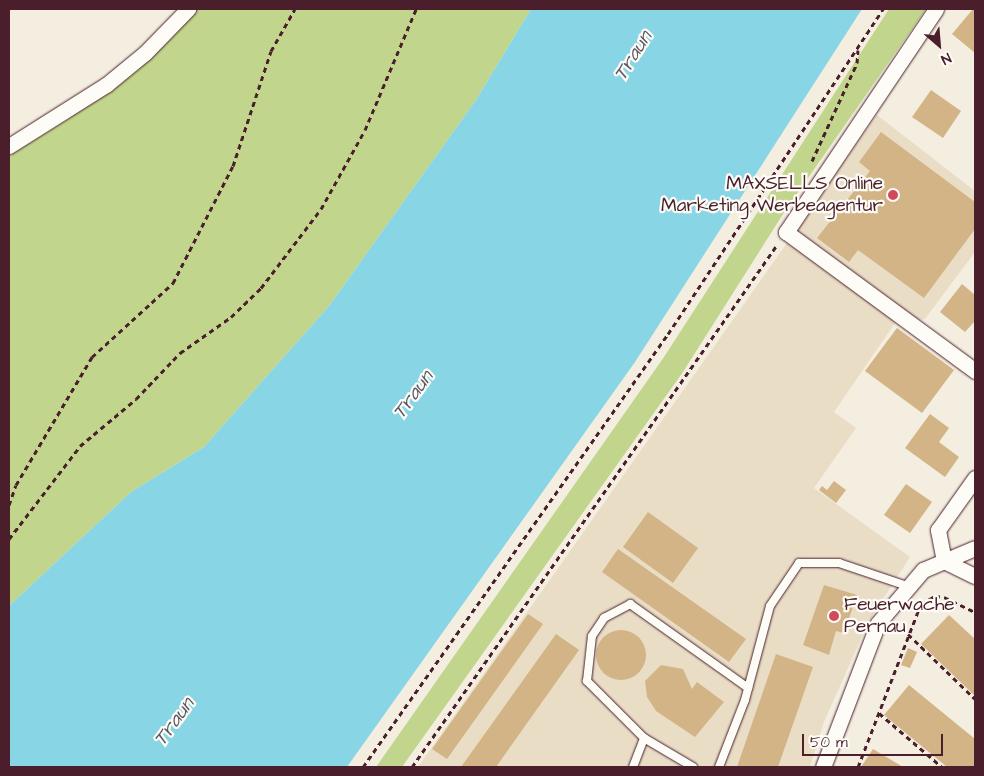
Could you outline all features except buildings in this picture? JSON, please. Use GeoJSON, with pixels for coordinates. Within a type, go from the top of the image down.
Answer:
{"type":"FeatureCollection","features":[{"type":"Feature","properties":{"kind":"street"},"geometry":{"type":"LineString","coordinates":[[9,146],[106,85],[145,53],[188,9]]}},
{"type":"Feature","properties":{"kind":"street"},"geometry":{"type":"LineString","coordinates":[[936,9],[786,232],[975,371]]}},
{"type":"Feature","properties":{"kind":"street"},"geometry":{"type":"LineString","coordinates":[[944,561],[938,530],[975,478]]}},
{"type":"Feature","properties":{"kind":"street"},"geometry":{"type":"LineString","coordinates":[[823,767],[878,623],[907,586],[923,570],[975,548]]}},
{"type":"Feature","properties":{"kind":"street"},"geometry":{"type":"LineString","coordinates":[[944,561],[975,576]]}},
{"type":"Feature","properties":{"kind":"lane"},"geometry":{"type":"LineString","coordinates":[[719,767],[748,688],[770,606],[799,563],[839,563],[907,586]]}},
{"type":"Feature","properties":{"kind":"lane"},"geometry":{"type":"LineString","coordinates":[[693,767],[644,738],[587,681],[592,636],[604,618],[630,604],[748,688]]}},
{"type":"Feature","properties":{"kind":"lane"},"geometry":{"type":"LineString","coordinates":[[633,767],[644,738]]}},
{"type":"Feature","properties":{"kind":"path"},"geometry":{"type":"LineString","coordinates":[[9,506],[16,485],[92,357],[173,283],[234,166],[271,51],[295,9]]}},
{"type":"Feature","properties":{"kind":"path"},"geometry":{"type":"LineString","coordinates":[[9,538],[80,446],[136,400],[180,354],[231,317],[261,288],[321,208],[365,130],[416,9]]}},
{"type":"Feature","properties":{"kind":"path"},"geometry":{"type":"LineString","coordinates":[[362,767],[668,334],[858,50],[883,9]]}},
{"type":"Feature","properties":{"kind":"path"},"geometry":{"type":"LineString","coordinates":[[810,166],[857,63],[858,50]]}},
{"type":"Feature","properties":{"kind":"path"},"geometry":{"type":"LineString","coordinates":[[412,767],[786,232]]}},
{"type":"Feature","properties":{"kind":"path"},"geometry":{"type":"LineString","coordinates":[[858,767],[921,604],[935,596],[975,612]]}},
{"type":"Feature","properties":{"kind":"path"},"geometry":{"type":"LineString","coordinates":[[908,634],[975,699]]}},
{"type":"Feature","properties":{"kind":"path"},"geometry":{"type":"LineString","coordinates":[[878,713],[942,767]]}},
{"type":"Feature","properties":{"kind":"shaded area"},"geometry":{"type":"Polygon","coordinates":[[[877,115],[975,191],[975,252],[925,319],[895,323],[834,412],[856,428],[814,488],[910,557],[869,621],[824,722],[810,767],[418,767],[877,115]]]}},
{"type":"Feature","properties":{"kind":"green space"},"geometry":{"type":"Polygon","coordinates":[[[190,9],[531,9],[476,100],[329,306],[204,447],[131,492],[9,606],[9,156],[70,118],[169,40],[190,9]]]}},
{"type":"Feature","properties":{"kind":"green space"},"geometry":{"type":"Polygon","coordinates":[[[889,9],[926,9],[785,211],[683,372],[402,767],[376,767],[664,357],[889,9]]]}},
{"type":"Feature","properties":{"kind":"water","name":"Traun"},"geometry":{"type":"Polygon","coordinates":[[[531,9],[862,9],[635,362],[347,767],[9,767],[9,606],[131,492],[204,447],[329,306],[476,100],[531,9]]]}},
{"type":"Feature","properties":{"kind":"place","name":"MAXSELLS Online Marketing Werbeagentur"},"geometry":{"type":"Point","coordinates":[893,195]}},
{"type":"Feature","properties":{"kind":"place","name":"Feuerwache Pernau"},"geometry":{"type":"Point","coordinates":[834,616]}}]}
